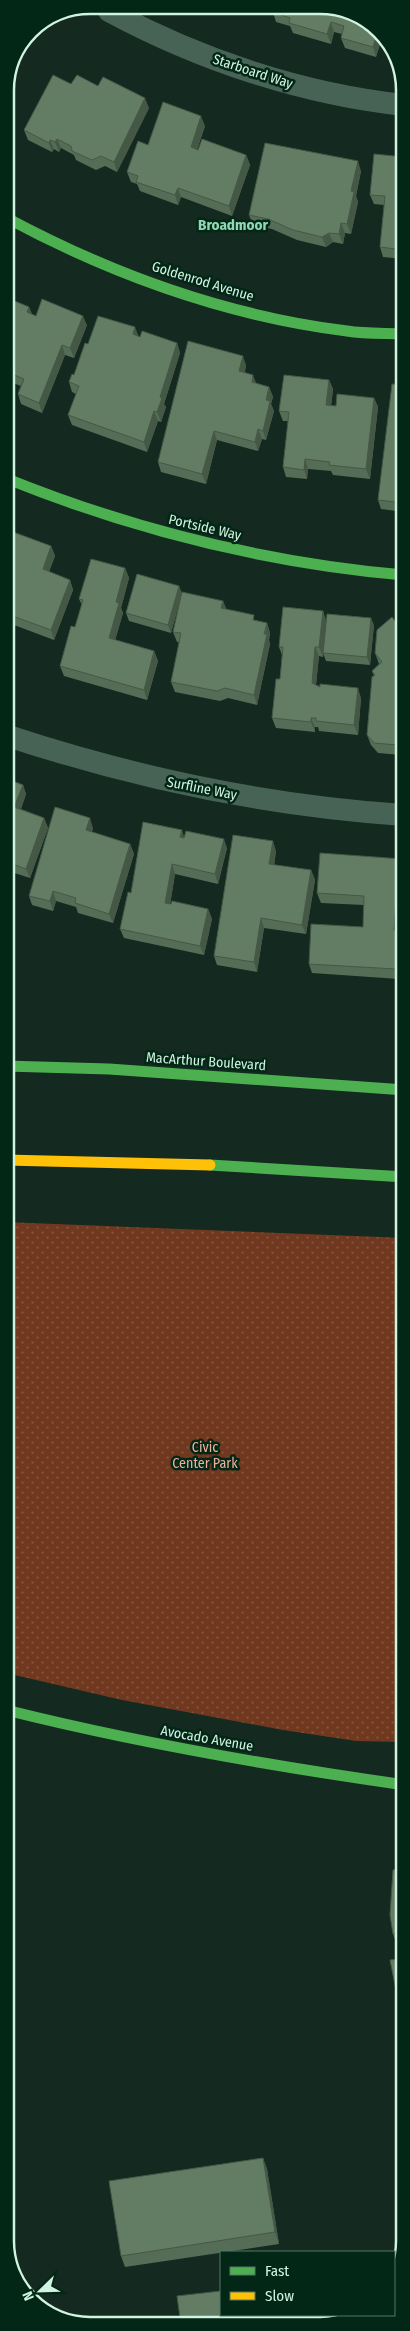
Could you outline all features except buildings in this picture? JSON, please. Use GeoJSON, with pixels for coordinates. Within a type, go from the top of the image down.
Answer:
{"type":"FeatureCollection","features":[{"type":"Feature","properties":{"kind":"street","name":"Starboard Way"},"geometry":{"type":"LineString","coordinates":[[115,14],[131,23],[208,57],[289,83],[371,101],[396,104]]}},
{"type":"Feature","properties":{"kind":"street","name":"Goldenrod Avenue"},"geometry":{"type":"LineString","coordinates":[[14,222],[114,268],[223,305],[278,319],[354,332],[396,334]]}},
{"type":"Feature","properties":{"kind":"street","name":"Portside Way"},"geometry":{"type":"LineString","coordinates":[[14,481],[78,506],[203,543],[331,567],[396,573]]}},
{"type":"Feature","properties":{"kind":"street","name":"Surfline Way"},"geometry":{"type":"LineString","coordinates":[[14,738],[127,772],[204,789],[283,803],[396,814]]}},
{"type":"Feature","properties":{"kind":"street","name":"MacArthur Boulevard"},"geometry":{"type":"LineString","coordinates":[[14,1066],[109,1069],[396,1089]]}},
{"type":"Feature","properties":{"kind":"street"},"geometry":{"type":"LineString","coordinates":[[14,1160],[186,1164],[396,1176]]}},
{"type":"Feature","properties":{"kind":"street","name":"Avocado Avenue"},"geometry":{"type":"LineString","coordinates":[[14,1712],[56,1724],[190,1752],[396,1784]]}},
{"type":"Feature","properties":{"kind":"green space","name":"Civic Center Park"},"geometry":{"type":"Polygon","coordinates":[[[14,1222],[396,1238],[396,1742],[356,1741],[283,1730],[122,1700],[14,1675],[14,1222]]]}},
{"type":"Feature","properties":{"kind":"traffic: fast"},"geometry":{"type":"LineString","coordinates":[[14,222],[86,257],[171,290],[214,303],[302,324],[354,332],[396,334]]}},
{"type":"Feature","properties":{"kind":"traffic: fast"},"geometry":{"type":"LineString","coordinates":[[14,481],[102,513],[201,542],[302,562],[396,574]]}},
{"type":"Feature","properties":{"kind":"traffic: fast"},"geometry":{"type":"LineString","coordinates":[[14,1066],[109,1069],[396,1089]]}},
{"type":"Feature","properties":{"kind":"traffic: fast"},"geometry":{"type":"LineString","coordinates":[[210,1165],[396,1176]]}},
{"type":"Feature","properties":{"kind":"traffic: fast"},"geometry":{"type":"LineString","coordinates":[[14,1712],[205,1753],[396,1784]]}},
{"type":"Feature","properties":{"kind":"traffic: slow"},"geometry":{"type":"LineString","coordinates":[[14,1160],[210,1165]]}},
{"type":"Feature","properties":{"kind":"district","name":"Broadmoor"},"geometry":{"type":"Point","coordinates":[233,225]}}]}
